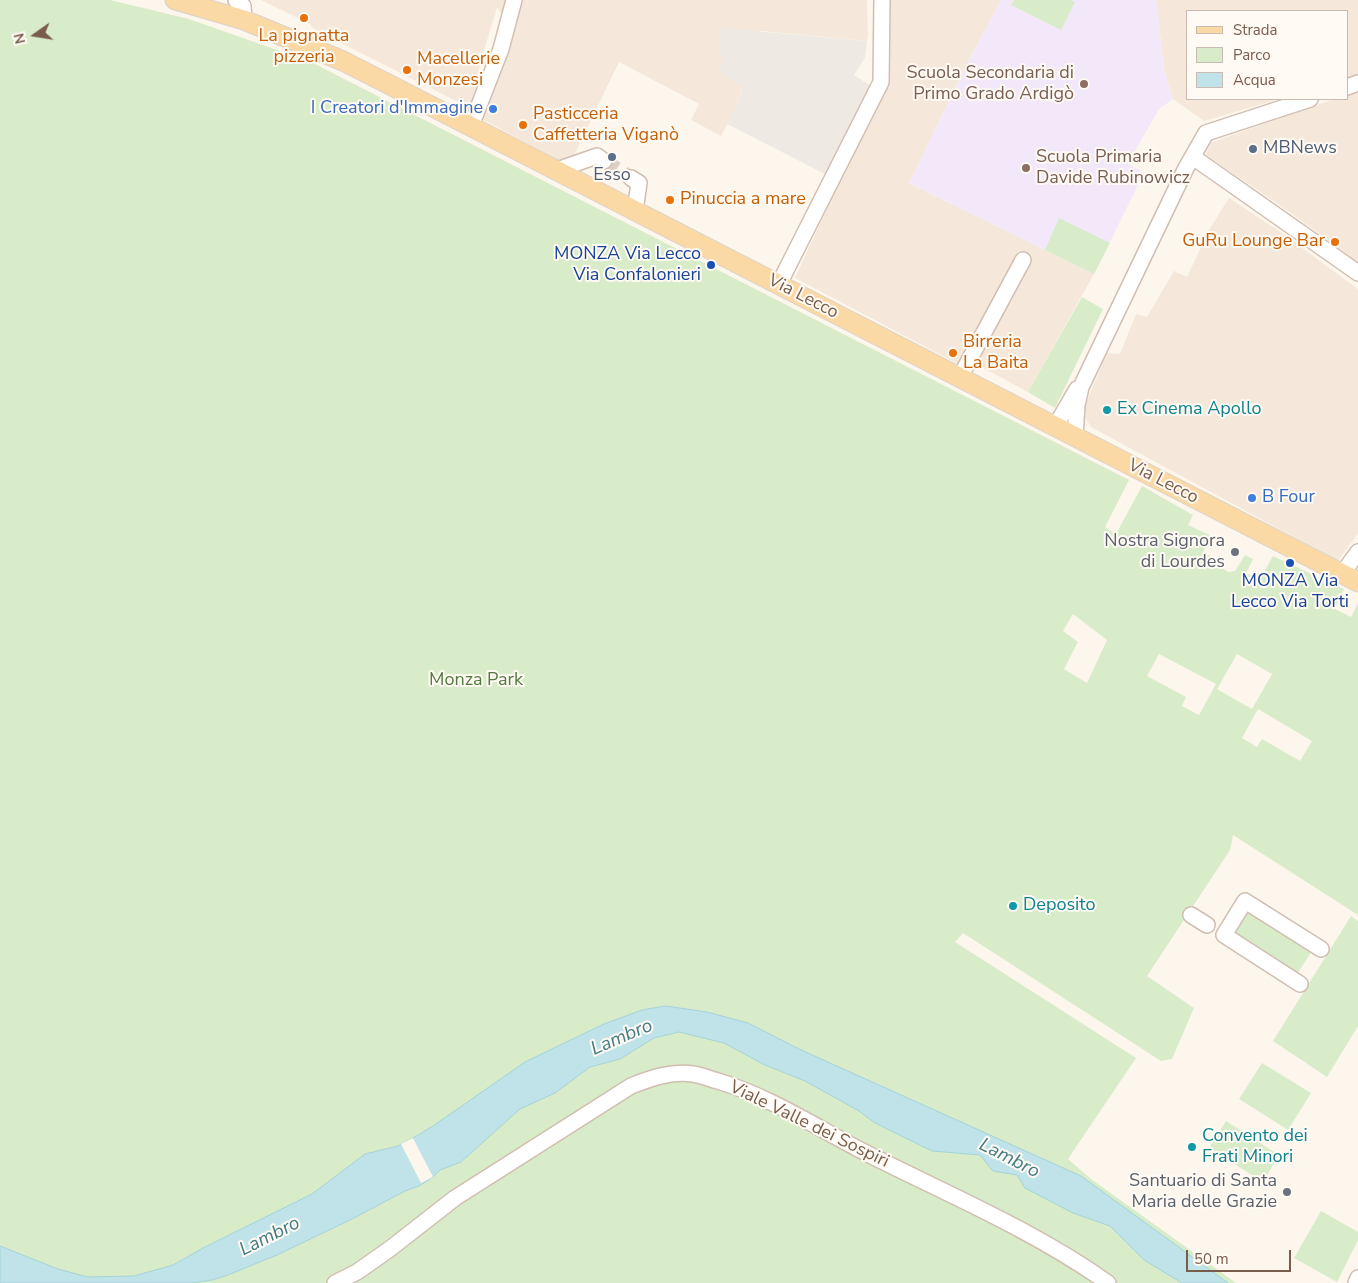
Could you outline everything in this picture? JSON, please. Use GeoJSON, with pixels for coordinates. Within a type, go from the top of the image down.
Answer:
{"type":"FeatureCollection","features":[{"type":"Feature","properties":{"kind":"main road","name":"Via Lecco"},"geometry":{"type":"LineString","coordinates":[[175,0],[244,20],[343,61],[1350,578]]}},
{"type":"Feature","properties":{"kind":"street"},"geometry":{"type":"LineString","coordinates":[[236,0],[243,6],[244,20]]}},
{"type":"Feature","properties":{"kind":"street"},"geometry":{"type":"LineString","coordinates":[[471,126],[501,49],[514,0]]}},
{"type":"Feature","properties":{"kind":"street"},"geometry":{"type":"LineString","coordinates":[[778,284],[881,82],[882,0]]}},
{"type":"Feature","properties":{"kind":"street"},"geometry":{"type":"LineString","coordinates":[[1075,437],[1082,387],[1091,366],[1206,133],[1307,100]]}},
{"type":"Feature","properties":{"kind":"street"},"geometry":{"type":"LineString","coordinates":[[557,170],[597,156],[604,161]]}},
{"type":"Feature","properties":{"kind":"street"},"geometry":{"type":"LineString","coordinates":[[1193,157],[1358,273]]}},
{"type":"Feature","properties":{"kind":"street"},"geometry":{"type":"LineString","coordinates":[[631,178],[639,183],[634,210]]}},
{"type":"Feature","properties":{"kind":"street"},"geometry":{"type":"LineString","coordinates":[[960,377],[1023,260]]}},
{"type":"Feature","properties":{"kind":"street"},"geometry":{"type":"LineString","coordinates":[[1055,427],[1091,366]]}},
{"type":"Feature","properties":{"kind":"street"},"geometry":{"type":"LineString","coordinates":[[1350,578],[1358,552]]}},
{"type":"Feature","properties":{"kind":"street"},"geometry":{"type":"LineString","coordinates":[[1300,984],[1222,934],[1245,902],[1321,949]]}},
{"type":"Feature","properties":{"kind":"street"},"geometry":{"type":"LineString","coordinates":[[1191,916],[1207,925]]}},
{"type":"Feature","properties":{"kind":"street","name":"Viale Valle dei Sospiri"},"geometry":{"type":"LineString","coordinates":[[335,1283],[357,1272],[391,1248],[454,1198],[631,1086],[653,1077],[676,1073],[694,1074],[744,1089],[867,1154],[1018,1228],[1079,1262],[1108,1283]]}},
{"type":"Feature","properties":{"kind":"street"},"geometry":{"type":"LineString","coordinates":[[1356,1283],[1358,1278]]}},
{"type":"Feature","properties":{"kind":"shaded area"},"geometry":{"type":"Polygon","coordinates":[[[261,0],[508,0],[504,16],[497,8],[476,82],[482,84],[473,108],[335,40],[313,28],[310,24],[261,0]]]}},
{"type":"Feature","properties":{"kind":"shaded area"},"geometry":{"type":"Polygon","coordinates":[[[521,0],[867,0],[868,35],[867,41],[761,31],[724,59],[743,85],[737,105],[721,136],[691,120],[699,104],[619,62],[569,166],[480,118],[521,0]]]}},
{"type":"Feature","properties":{"kind":"shaded area"},"geometry":{"type":"Polygon","coordinates":[[[888,0],[1001,0],[967,64],[909,183],[1094,274],[1028,392],[976,364],[1031,260],[1018,251],[960,365],[795,278],[875,104],[888,0]]]}},
{"type":"Feature","properties":{"kind":"shaded area"},"geometry":{"type":"Polygon","coordinates":[[[1001,0],[1156,0],[1164,69],[1173,99],[1159,109],[1128,163],[1144,173],[1094,274],[909,183],[967,64],[1001,0]]]}},
{"type":"Feature","properties":{"kind":"shaded area"},"geometry":{"type":"Polygon","coordinates":[[[1156,0],[1358,0],[1358,75],[1348,78],[1348,10],[1186,10],[1186,100],[1276,100],[1204,121],[1173,99],[1164,69],[1156,0]]]}},
{"type":"Feature","properties":{"kind":"shaded area"},"geometry":{"type":"Polygon","coordinates":[[[720,28],[867,41],[865,58],[854,75],[871,86],[866,100],[827,175],[727,124],[737,105],[743,86],[718,71],[724,59],[719,56],[720,28]]]}},
{"type":"Feature","properties":{"kind":"shaded area"},"geometry":{"type":"Polygon","coordinates":[[[1358,90],[1358,262],[1206,155],[1210,143],[1331,100],[1348,100],[1348,94],[1358,90]]]}},
{"type":"Feature","properties":{"kind":"shaded area"},"geometry":{"type":"Polygon","coordinates":[[[1229,198],[1279,231],[1358,289],[1358,533],[1338,561],[1091,427],[1085,417],[1086,403],[1107,353],[1120,354],[1136,314],[1147,317],[1174,271],[1187,277],[1209,230],[1229,198]]]}},
{"type":"Feature","properties":{"kind":"green space","name":"Monza Park"},"geometry":{"type":"Polygon","coordinates":[[[0,0],[110,0],[189,19],[311,62],[1129,480],[1105,527],[1116,534],[1142,486],[1193,515],[1188,525],[1212,536],[1203,552],[1222,562],[1221,567],[1228,572],[1235,571],[1245,555],[1253,559],[1246,573],[1260,579],[1273,556],[1344,589],[1335,609],[1351,617],[1358,603],[1358,915],[1233,835],[1230,850],[1147,976],[1194,1008],[1172,1059],[1161,1061],[963,933],[955,942],[1136,1058],[1068,1159],[1091,1179],[1236,1283],[0,1283],[0,0]],[[1073,614],[1063,631],[1078,642],[1064,669],[1087,683],[1107,640],[1073,614]],[[1159,654],[1147,676],[1186,697],[1182,706],[1199,715],[1216,684],[1159,654]],[[1237,654],[1217,689],[1252,709],[1272,674],[1237,654]],[[1258,709],[1242,738],[1257,747],[1262,739],[1300,761],[1312,741],[1258,709]]]}},
{"type":"Feature","properties":{"kind":"green space"},"geometry":{"type":"Polygon","coordinates":[[[1014,0],[1070,0],[1075,2],[1061,30],[1011,5],[1014,0]]]}},
{"type":"Feature","properties":{"kind":"green space"},"geometry":{"type":"Polygon","coordinates":[[[1059,218],[1110,243],[1094,274],[1045,250],[1059,218]]]}},
{"type":"Feature","properties":{"kind":"green space"},"geometry":{"type":"Polygon","coordinates":[[[1082,297],[1103,309],[1055,408],[1028,392],[1082,297]]]}},
{"type":"Feature","properties":{"kind":"green space"},"geometry":{"type":"Polygon","coordinates":[[[1244,897],[1317,943],[1292,982],[1219,936],[1244,897]]]}},
{"type":"Feature","properties":{"kind":"green space"},"geometry":{"type":"Polygon","coordinates":[[[1351,916],[1358,921],[1358,1026],[1327,1077],[1273,1041],[1351,916]]]}},
{"type":"Feature","properties":{"kind":"green space"},"geometry":{"type":"Polygon","coordinates":[[[1262,1063],[1311,1093],[1288,1130],[1239,1099],[1262,1063]]]}},
{"type":"Feature","properties":{"kind":"green space"},"geometry":{"type":"Polygon","coordinates":[[[1226,1121],[1279,1155],[1263,1182],[1209,1148],[1226,1121]]]}},
{"type":"Feature","properties":{"kind":"green space"},"geometry":{"type":"Polygon","coordinates":[[[1321,1211],[1358,1232],[1358,1240],[1337,1282],[1294,1258],[1321,1211]]]}},
{"type":"Feature","properties":{"kind":"water","name":"Lambro"},"geometry":{"type":"Polygon","coordinates":[[[666,1006],[707,1012],[748,1023],[799,1049],[1081,1176],[1228,1283],[1182,1283],[1144,1260],[1110,1226],[1073,1213],[1025,1188],[1017,1175],[993,1171],[980,1155],[932,1151],[875,1123],[859,1111],[805,1081],[765,1065],[724,1043],[679,1032],[654,1038],[620,1059],[590,1067],[555,1093],[520,1109],[461,1162],[440,1170],[419,1186],[405,1191],[277,1255],[228,1275],[192,1283],[0,1283],[0,1246],[58,1269],[88,1277],[134,1276],[173,1265],[312,1194],[365,1154],[398,1146],[413,1138],[525,1062],[604,1024],[642,1010],[666,1006]]]}},
{"type":"Feature","properties":{"kind":"pier"},"geometry":{"type":"Polygon","coordinates":[[[413,1138],[433,1177],[421,1183],[401,1144],[413,1138]]]}},
{"type":"Feature","properties":{"kind":"tunnel"},"geometry":{"type":"LineString","coordinates":[[604,161],[631,178]]}},
{"type":"Feature","properties":{"kind":"place","name":"La pignatta pizzeria"},"geometry":{"type":"Point","coordinates":[304,18]}},
{"type":"Feature","properties":{"kind":"place","name":"Macellerie Monzesi"},"geometry":{"type":"Point","coordinates":[407,70]}},
{"type":"Feature","properties":{"kind":"place","name":"Scuola Secondaria di Primo Grado Ardigò"},"geometry":{"type":"Point","coordinates":[1084,84]}},
{"type":"Feature","properties":{"kind":"place","name":"I Creatori d'Immagine"},"geometry":{"type":"Point","coordinates":[493,109]}},
{"type":"Feature","properties":{"kind":"place","name":"Pasticceria Caffetteria Viganò"},"geometry":{"type":"Point","coordinates":[523,125]}},
{"type":"Feature","properties":{"kind":"place","name":"MBNews"},"geometry":{"type":"Point","coordinates":[1253,149]}},
{"type":"Feature","properties":{"kind":"place","name":"Esso"},"geometry":{"type":"Point","coordinates":[612,157]}},
{"type":"Feature","properties":{"kind":"place","name":"Scuola Primaria Davide Rubinowicz"},"geometry":{"type":"Point","coordinates":[1026,168]}},
{"type":"Feature","properties":{"kind":"place","name":"Pinuccia a mare"},"geometry":{"type":"Point","coordinates":[670,200]}},
{"type":"Feature","properties":{"kind":"place","name":"GuRu Lounge Bar"},"geometry":{"type":"Point","coordinates":[1335,242]}},
{"type":"Feature","properties":{"kind":"place","name":"MONZA Via Lecco Via Confalonieri"},"geometry":{"type":"Point","coordinates":[711,265]}},
{"type":"Feature","properties":{"kind":"place","name":"Birreria La Baita"},"geometry":{"type":"Point","coordinates":[953,353]}},
{"type":"Feature","properties":{"kind":"place","name":"Ex Cinema Apollo"},"geometry":{"type":"Point","coordinates":[1107,410]}},
{"type":"Feature","properties":{"kind":"place","name":"B Four"},"geometry":{"type":"Point","coordinates":[1252,498]}},
{"type":"Feature","properties":{"kind":"place","name":"Nostra Signora di Lourdes"},"geometry":{"type":"Point","coordinates":[1235,552]}},
{"type":"Feature","properties":{"kind":"place","name":"MONZA Via Lecco Via Torti"},"geometry":{"type":"Point","coordinates":[1290,563]}},
{"type":"Feature","properties":{"kind":"place","name":"Deposito"},"geometry":{"type":"Point","coordinates":[1013,906]}},
{"type":"Feature","properties":{"kind":"place","name":"Convento dei Frati Minori"},"geometry":{"type":"Point","coordinates":[1192,1147]}},
{"type":"Feature","properties":{"kind":"place","name":"Santuario di Santa Maria delle Grazie"},"geometry":{"type":"Point","coordinates":[1287,1192]}}]}
